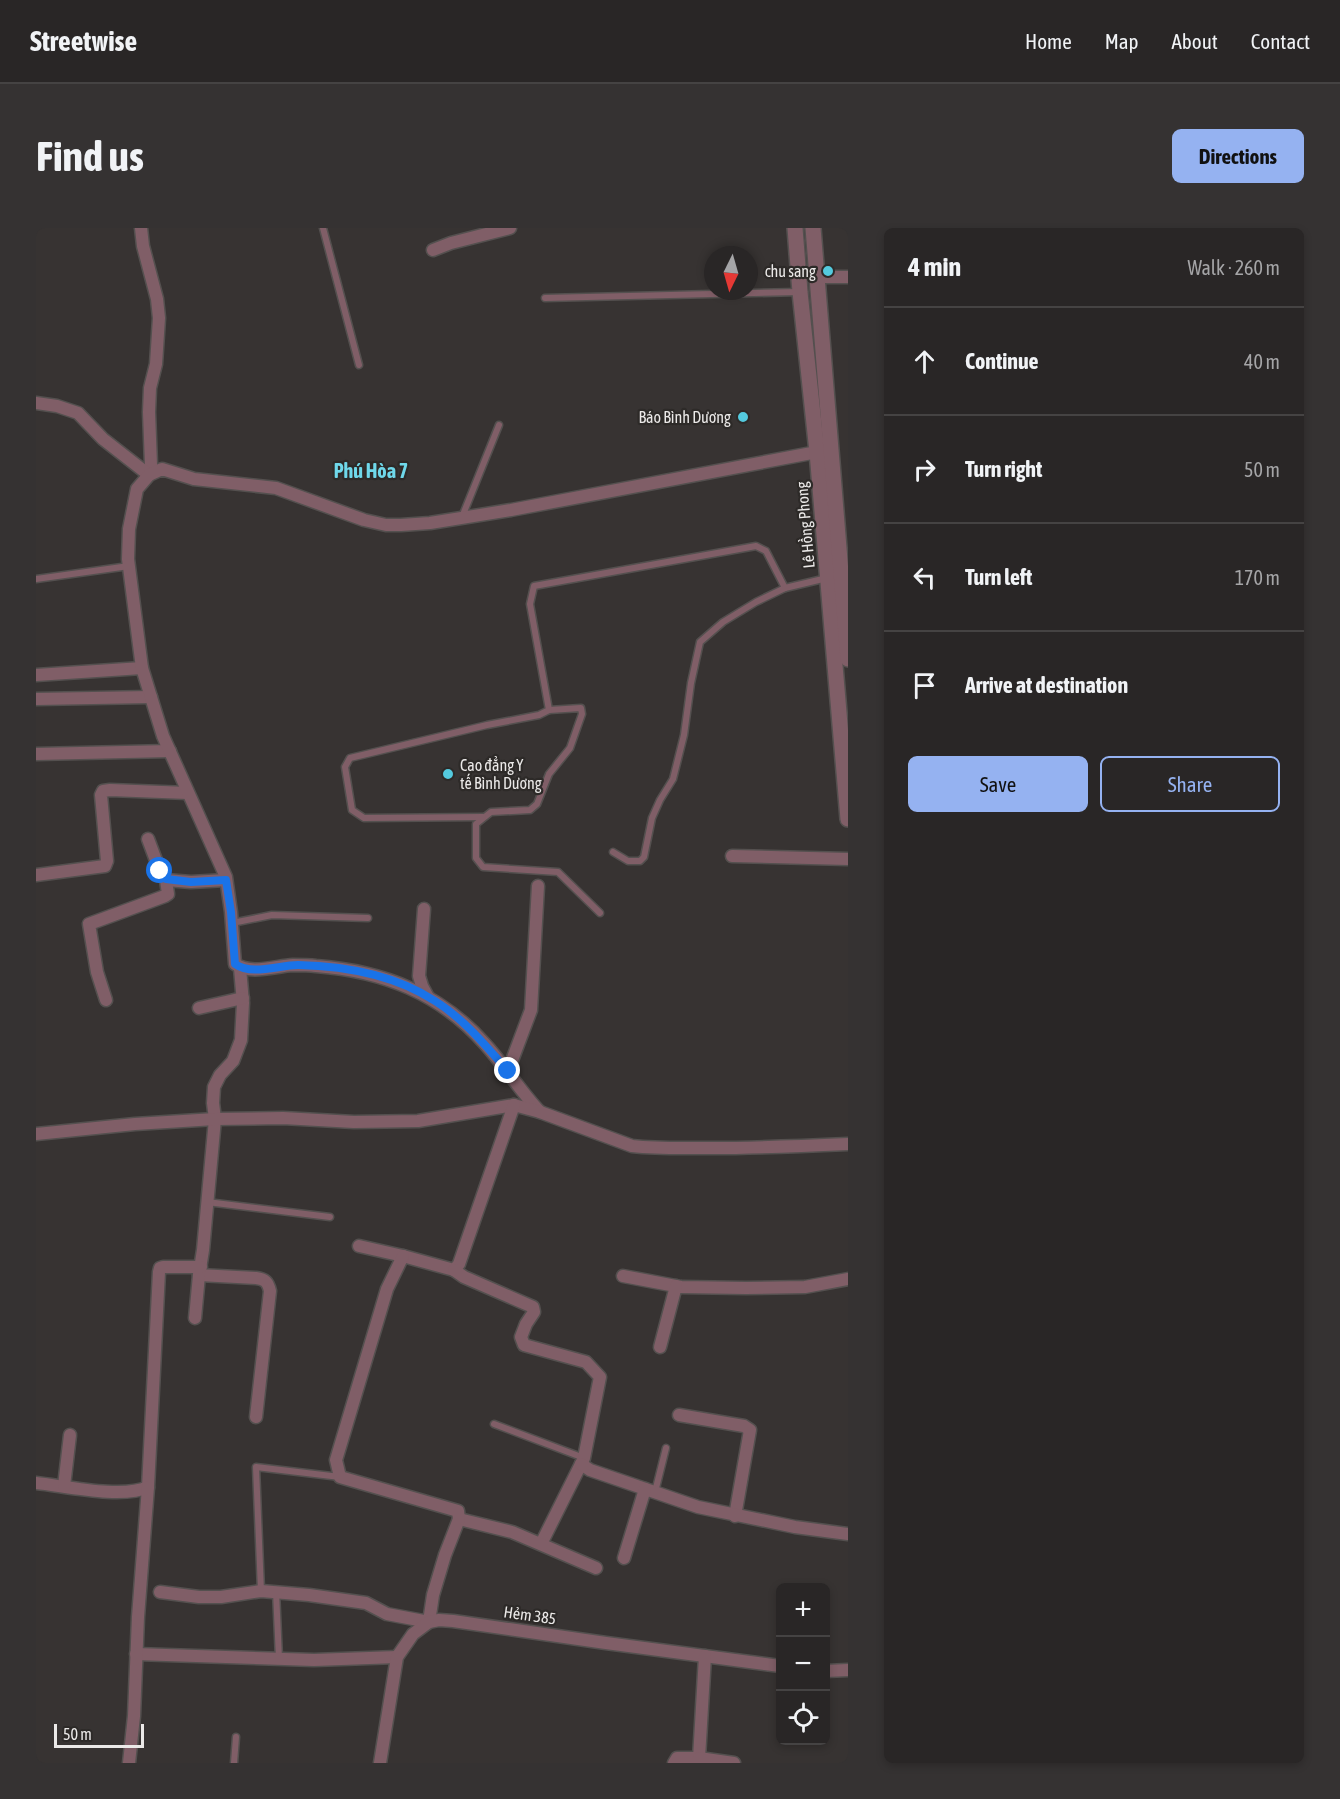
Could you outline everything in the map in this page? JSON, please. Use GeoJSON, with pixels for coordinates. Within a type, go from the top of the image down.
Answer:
{"type":"FeatureCollection","features":[{"type":"Feature","properties":{"kind":"street"},"geometry":{"type":"LineString","coordinates":[[141,228],[143,246],[158,299],[159,318],[156,364],[150,388],[151,474]]}},
{"type":"Feature","properties":{"kind":"street"},"geometry":{"type":"LineString","coordinates":[[433,250],[510,228]]}},
{"type":"Feature","properties":{"kind":"street","name":"Lê Hồng Phong"},"geometry":{"type":"LineString","coordinates":[[795,228],[817,452],[848,819]]}},
{"type":"Feature","properties":{"kind":"street","name":"Lê Hồng Phong"},"geometry":{"type":"LineString","coordinates":[[813,228],[845,589],[848,659]]}},
{"type":"Feature","properties":{"kind":"street"},"geometry":{"type":"LineString","coordinates":[[817,277],[848,277]]}},
{"type":"Feature","properties":{"kind":"street"},"geometry":{"type":"LineString","coordinates":[[36,403],[57,406],[78,413],[103,439],[151,474]]}},
{"type":"Feature","properties":{"kind":"street"},"geometry":{"type":"LineString","coordinates":[[540,1112],[476,1035],[436,1001],[417,990],[358,971],[302,965],[252,969],[240,968],[235,964],[226,880],[163,736],[142,668],[129,566],[129,530],[137,489],[151,474],[162,469],[194,479],[276,488],[364,520],[386,525],[416,525],[511,510],[817,452]]}},
{"type":"Feature","properties":{"kind":"street"},"geometry":{"type":"LineString","coordinates":[[36,675],[142,668]]}},
{"type":"Feature","properties":{"kind":"street"},"geometry":{"type":"LineString","coordinates":[[36,699],[151,697]]}},
{"type":"Feature","properties":{"kind":"street"},"geometry":{"type":"LineString","coordinates":[[36,754],[170,751]]}},
{"type":"Feature","properties":{"kind":"street"},"geometry":{"type":"LineString","coordinates":[[36,875],[105,866],[107,861],[101,795],[103,791],[188,793]]}},
{"type":"Feature","properties":{"kind":"street"},"geometry":{"type":"LineString","coordinates":[[106,1000],[97,972],[89,924],[168,894],[166,879],[160,871],[148,839]]}},
{"type":"Feature","properties":{"kind":"street"},"geometry":{"type":"LineString","coordinates":[[732,856],[848,859]]}},
{"type":"Feature","properties":{"kind":"street"},"geometry":{"type":"LineString","coordinates":[[166,879],[191,882],[226,880]]}},
{"type":"Feature","properties":{"kind":"street"},"geometry":{"type":"LineString","coordinates":[[508,1071],[531,1010],[538,886]]}},
{"type":"Feature","properties":{"kind":"street"},"geometry":{"type":"LineString","coordinates":[[424,909],[419,976],[428,997]]}},
{"type":"Feature","properties":{"kind":"street"},"geometry":{"type":"LineString","coordinates":[[195,1318],[215,1119],[214,1087],[220,1075],[233,1061],[241,1040],[243,998],[240,968]]}},
{"type":"Feature","properties":{"kind":"street"},"geometry":{"type":"LineString","coordinates":[[199,1008],[243,998]]}},
{"type":"Feature","properties":{"kind":"street"},"geometry":{"type":"LineString","coordinates":[[454,1270],[459,1264],[481,1206],[514,1106]]}},
{"type":"Feature","properties":{"kind":"street"},"geometry":{"type":"LineString","coordinates":[[36,1134],[215,1119],[418,1121],[514,1106],[540,1112],[626,1144],[654,1148],[848,1144]]}},
{"type":"Feature","properties":{"kind":"street"},"geometry":{"type":"LineString","coordinates":[[359,1246],[454,1270],[464,1277],[533,1307],[534,1312],[521,1337],[524,1345],[586,1362],[600,1377],[583,1461],[541,1544]]}},
{"type":"Feature","properties":{"kind":"street"},"geometry":{"type":"LineString","coordinates":[[380,1763],[397,1657],[413,1634],[429,1622],[436,1585],[459,1519],[458,1511],[340,1476],[336,1460],[387,1289],[403,1256]]}},
{"type":"Feature","properties":{"kind":"street"},"geometry":{"type":"LineString","coordinates":[[129,1763],[134,1716],[160,1268],[264,1279],[269,1283],[256,1417]]}},
{"type":"Feature","properties":{"kind":"street"},"geometry":{"type":"LineString","coordinates":[[623,1276],[676,1286],[782,1288],[805,1287],[848,1279]]}},
{"type":"Feature","properties":{"kind":"street"},"geometry":{"type":"LineString","coordinates":[[660,1347],[676,1286]]}},
{"type":"Feature","properties":{"kind":"street"},"geometry":{"type":"LineString","coordinates":[[679,1415],[744,1426],[750,1430],[735,1516]]}},
{"type":"Feature","properties":{"kind":"street"},"geometry":{"type":"LineString","coordinates":[[64,1486],[70,1435]]}},
{"type":"Feature","properties":{"kind":"street"},"geometry":{"type":"LineString","coordinates":[[583,1461],[590,1470],[698,1507],[735,1516],[848,1534]]}},
{"type":"Feature","properties":{"kind":"street"},"geometry":{"type":"LineString","coordinates":[[36,1483],[106,1491],[140,1491],[148,1488]]}},
{"type":"Feature","properties":{"kind":"street"},"geometry":{"type":"LineString","coordinates":[[624,1558],[650,1491]]}},
{"type":"Feature","properties":{"kind":"street"},"geometry":{"type":"LineString","coordinates":[[459,1519],[512,1532],[596,1568]]}},
{"type":"Feature","properties":{"kind":"street","name":"Hẻm 385"},"geometry":{"type":"LineString","coordinates":[[160,1592],[199,1597],[221,1597],[261,1591],[276,1592],[366,1603],[387,1614],[429,1622],[453,1621],[776,1665]]}},
{"type":"Feature","properties":{"kind":"street"},"geometry":{"type":"LineString","coordinates":[[136,1654],[314,1660],[397,1657]]}},
{"type":"Feature","properties":{"kind":"street"},"geometry":{"type":"LineString","coordinates":[[699,1760],[705,1656]]}},
{"type":"Feature","properties":{"kind":"street"},"geometry":{"type":"LineString","coordinates":[[830,1671],[848,1670]]}},
{"type":"Feature","properties":{"kind":"street"},"geometry":{"type":"LineString","coordinates":[[674,1763],[680,1757],[734,1763]]}},
{"type":"Feature","properties":{"kind":"lane"},"geometry":{"type":"LineString","coordinates":[[323,228],[358,365]]}},
{"type":"Feature","properties":{"kind":"lane"},"geometry":{"type":"LineString","coordinates":[[544,298],[800,291]]}},
{"type":"Feature","properties":{"kind":"lane"},"geometry":{"type":"LineString","coordinates":[[462,518],[499,425]]}},
{"type":"Feature","properties":{"kind":"lane"},"geometry":{"type":"LineString","coordinates":[[549,710],[530,604],[534,586],[756,546],[766,551],[785,588]]}},
{"type":"Feature","properties":{"kind":"lane"},"geometry":{"type":"LineString","coordinates":[[36,579],[129,566]]}},
{"type":"Feature","properties":{"kind":"lane"},"geometry":{"type":"LineString","coordinates":[[613,852],[628,861],[640,861],[644,856],[652,818],[673,779],[684,735],[700,642],[723,622],[756,602],[785,588],[828,578]]}},
{"type":"Feature","properties":{"kind":"lane"},"geometry":{"type":"LineString","coordinates":[[483,817],[364,818],[352,810],[345,767],[350,758],[539,715],[549,710],[581,708],[582,714],[570,748],[549,774],[537,804],[530,810],[490,812],[476,824],[476,858],[483,867],[558,872],[600,913]]}},
{"type":"Feature","properties":{"kind":"lane"},"geometry":{"type":"LineString","coordinates":[[232,924],[272,915],[368,918]]}},
{"type":"Feature","properties":{"kind":"lane"},"geometry":{"type":"LineString","coordinates":[[207,1202],[330,1217]]}},
{"type":"Feature","properties":{"kind":"lane"},"geometry":{"type":"LineString","coordinates":[[494,1424],[583,1461]]}},
{"type":"Feature","properties":{"kind":"lane"},"geometry":{"type":"LineString","coordinates":[[650,1491],[666,1448]]}},
{"type":"Feature","properties":{"kind":"lane"},"geometry":{"type":"LineString","coordinates":[[261,1591],[256,1467],[340,1476]]}},
{"type":"Feature","properties":{"kind":"lane"},"geometry":{"type":"LineString","coordinates":[[276,1592],[279,1659]]}},
{"type":"Feature","properties":{"kind":"lane"},"geometry":{"type":"LineString","coordinates":[[234,1763],[236,1737]]}},
{"type":"Feature","properties":{"kind":"place","name":"chu sang"},"geometry":{"type":"Point","coordinates":[828,271]}},
{"type":"Feature","properties":{"kind":"place","name":"Báo Bình Dương"},"geometry":{"type":"Point","coordinates":[743,417]}},
{"type":"Feature","properties":{"kind":"place","name":"Cao đẳng Y tế Bình Dương"},"geometry":{"type":"Point","coordinates":[448,774]}},
{"type":"Feature","properties":{"kind":"district","name":"Phú Hòa 7"},"geometry":{"type":"Point","coordinates":[371,471]}},
{"type":"Feature","properties":{"kind":"route"},"geometry":{"type":"LineString","coordinates":[[160,871],[166,879],[191,882],[226,880],[235,964],[240,968],[292,965],[358,971],[417,990],[436,1001],[484,1043],[508,1071]]}}]}
